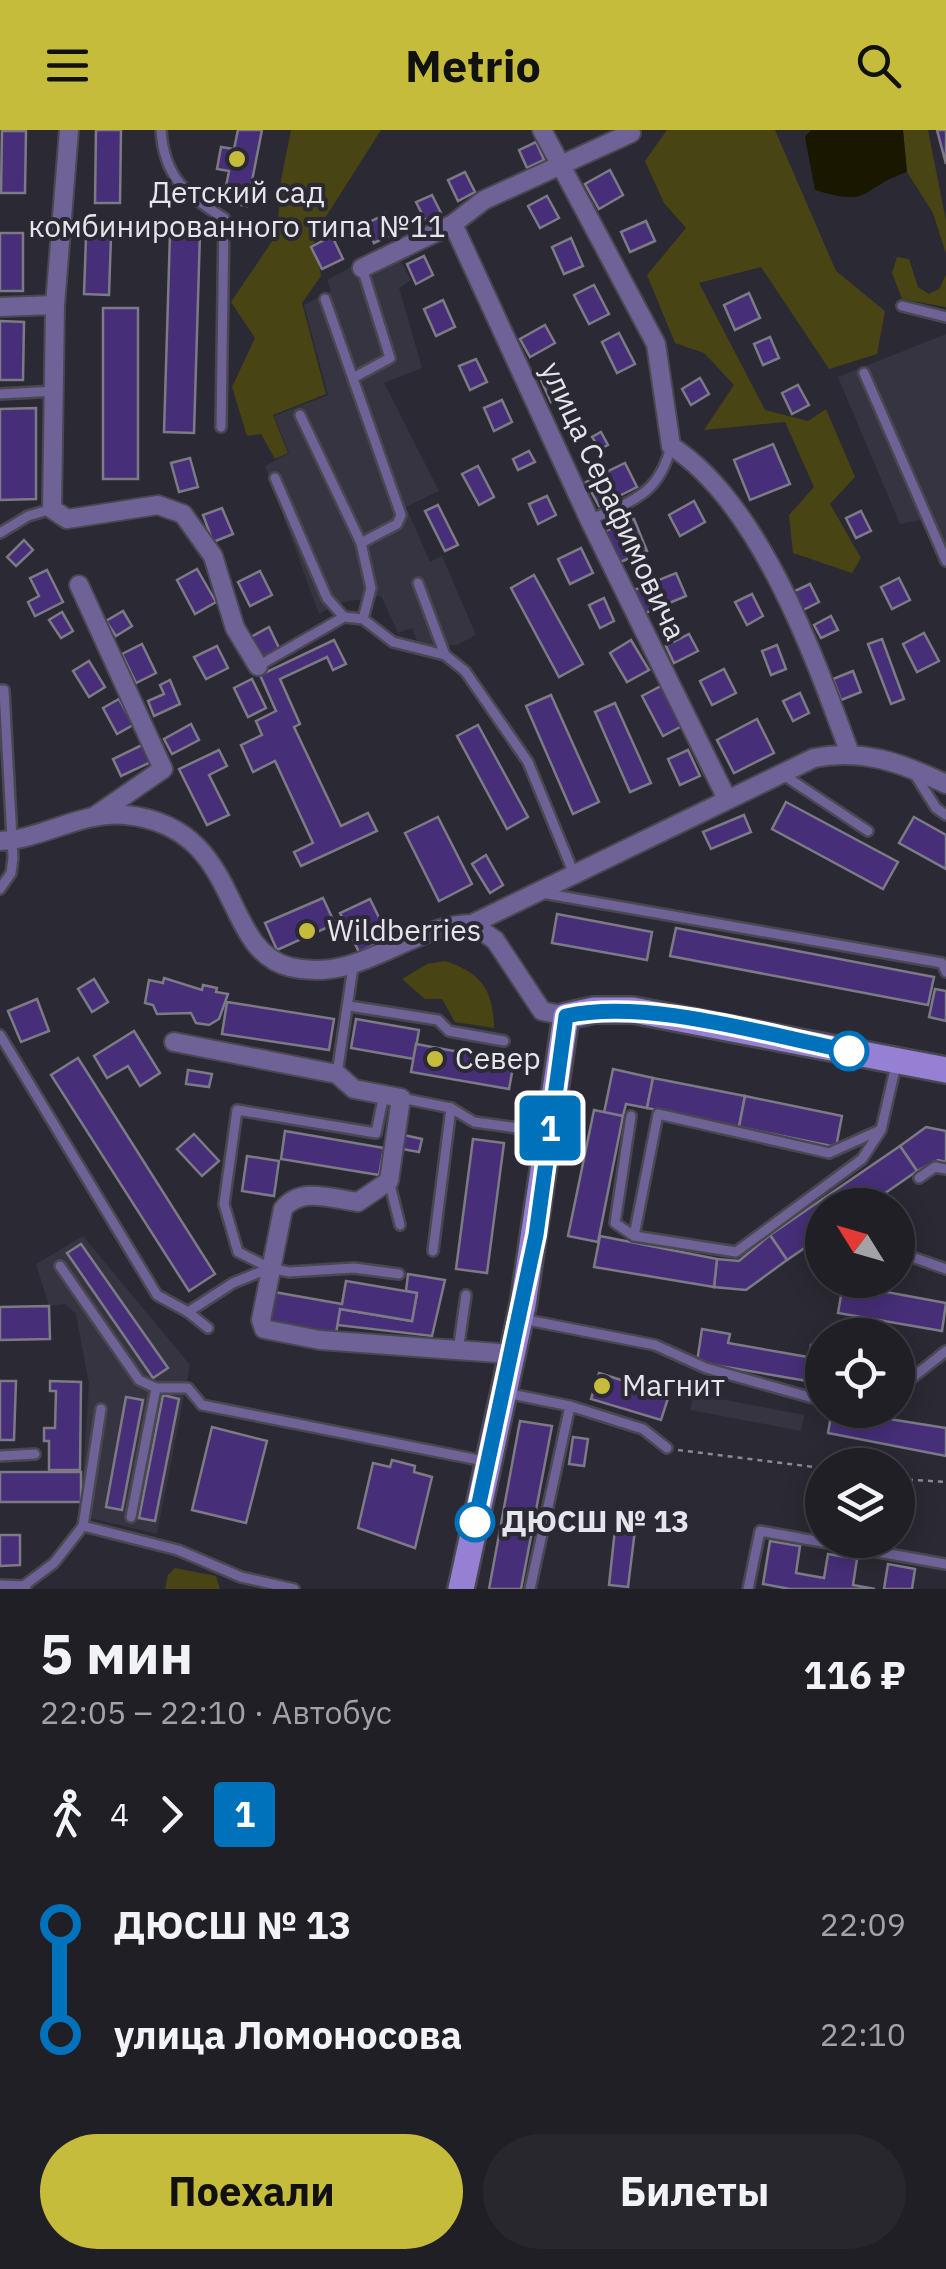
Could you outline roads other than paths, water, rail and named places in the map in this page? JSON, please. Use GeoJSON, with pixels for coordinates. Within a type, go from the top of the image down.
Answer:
{"type":"FeatureCollection","features":[{"type":"Feature","properties":{"kind":"street"},"geometry":{"type":"LineString","coordinates":[[70,130],[55,305],[52,509],[67,519],[158,504],[184,514],[213,556],[235,628],[258,666]]}},
{"type":"Feature","properties":{"kind":"street"},"geometry":{"type":"LineString","coordinates":[[542,130],[656,344],[671,446],[696,462],[735,505],[820,672],[849,751]]}},
{"type":"Feature","properties":{"kind":"street"},"geometry":{"type":"LineString","coordinates":[[362,268],[453,224],[484,200],[631,132]]}},
{"type":"Feature","properties":{"kind":"street","name":"улица Серафимовича"},"geometry":{"type":"LineString","coordinates":[[453,224],[590,521],[727,799]]}},
{"type":"Feature","properties":{"kind":"street"},"geometry":{"type":"LineString","coordinates":[[0,307],[55,305]]}},
{"type":"Feature","properties":{"kind":"street"},"geometry":{"type":"LineString","coordinates":[[80,585],[163,768],[93,817]]}},
{"type":"Feature","properties":{"kind":"street"},"geometry":{"type":"LineString","coordinates":[[5,841],[93,817],[126,814],[143,819],[199,844],[267,957],[302,969],[353,968],[450,927],[482,924],[535,892],[814,758],[849,751],[910,766],[946,784]]}},
{"type":"Feature","properties":{"kind":"street"},"geometry":{"type":"LineString","coordinates":[[482,924],[542,1010],[566,1016],[594,1010],[634,1010],[946,1070]]}},
{"type":"Feature","properties":{"kind":"street"},"geometry":{"type":"LineString","coordinates":[[462,1589],[520,1319],[566,1016]]}},
{"type":"Feature","properties":{"kind":"street"},"geometry":{"type":"LineString","coordinates":[[174,1042],[336,1074],[354,1089],[392,1096],[389,1180],[358,1202],[304,1195],[290,1200],[283,1209],[270,1268],[264,1329],[320,1340],[512,1354]]}},
{"type":"Feature","properties":{"kind":"lane"},"geometry":{"type":"LineString","coordinates":[[161,130],[162,144],[184,193],[224,218],[221,427]]}},
{"type":"Feature","properties":{"kind":"lane"},"geometry":{"type":"LineString","coordinates":[[352,378],[390,358],[362,268]]}},
{"type":"Feature","properties":{"kind":"lane"},"geometry":{"type":"LineString","coordinates":[[325,299],[401,515],[397,524],[362,543]]}},
{"type":"Feature","properties":{"kind":"lane"},"geometry":{"type":"LineString","coordinates":[[902,306],[946,318]]}},
{"type":"Feature","properties":{"kind":"lane"},"geometry":{"type":"LineString","coordinates":[[864,373],[946,561]]}},
{"type":"Feature","properties":{"kind":"lane"},"geometry":{"type":"LineString","coordinates":[[0,394],[55,391]]}},
{"type":"Feature","properties":{"kind":"lane"},"geometry":{"type":"LineString","coordinates":[[300,414],[362,543],[371,588],[363,619]]}},
{"type":"Feature","properties":{"kind":"lane"},"geometry":{"type":"LineString","coordinates":[[590,521],[645,494],[664,475],[671,446]]}},
{"type":"Feature","properties":{"kind":"lane"},"geometry":{"type":"LineString","coordinates":[[275,478],[327,598],[344,617]]}},
{"type":"Feature","properties":{"kind":"lane"},"geometry":{"type":"LineString","coordinates":[[0,534],[28,516],[52,509]]}},
{"type":"Feature","properties":{"kind":"lane"},"geometry":{"type":"LineString","coordinates":[[418,583],[446,655]]}},
{"type":"Feature","properties":{"kind":"lane"},"geometry":{"type":"LineString","coordinates":[[258,666],[344,617],[363,619],[393,642],[446,655],[465,671],[528,762],[574,874]]}},
{"type":"Feature","properties":{"kind":"lane"},"geometry":{"type":"LineString","coordinates":[[0,690],[4,690],[5,841],[11,873],[0,888]]}},
{"type":"Feature","properties":{"kind":"lane"},"geometry":{"type":"LineString","coordinates":[[910,766],[936,808],[946,815]]}},
{"type":"Feature","properties":{"kind":"lane"},"geometry":{"type":"LineString","coordinates":[[782,774],[868,831]]}},
{"type":"Feature","properties":{"kind":"lane"},"geometry":{"type":"LineString","coordinates":[[535,892],[942,963],[946,972]]}},
{"type":"Feature","properties":{"kind":"lane"},"geometry":{"type":"LineString","coordinates":[[336,1074],[353,968]]}},
{"type":"Feature","properties":{"kind":"lane"},"geometry":{"type":"LineString","coordinates":[[349,1006],[438,1020],[449,1032],[504,1041]]}},
{"type":"Feature","properties":{"kind":"lane"},"geometry":{"type":"LineString","coordinates":[[0,1036],[156,1295],[208,1328]]}},
{"type":"Feature","properties":{"kind":"lane"},"geometry":{"type":"LineString","coordinates":[[631,1116],[615,1223],[634,1236],[736,1252],[862,1159],[881,1130],[897,1060]]}},
{"type":"Feature","properties":{"kind":"lane"},"geometry":{"type":"LineString","coordinates":[[270,1268],[238,1252],[224,1204],[237,1110],[376,1134],[392,1096],[451,1108],[474,1122],[550,1132]]}},
{"type":"Feature","properties":{"kind":"lane"},"geometry":{"type":"LineString","coordinates":[[433,1251],[451,1108]]}},
{"type":"Feature","properties":{"kind":"lane"},"geometry":{"type":"LineString","coordinates":[[634,1236],[658,1114],[829,1154],[881,1130]]}},
{"type":"Feature","properties":{"kind":"lane"},"geometry":{"type":"LineString","coordinates":[[920,1178],[935,1167],[946,1169]]}},
{"type":"Feature","properties":{"kind":"lane"},"geometry":{"type":"LineString","coordinates":[[389,1180],[400,1225]]}},
{"type":"Feature","properties":{"kind":"lane"},"geometry":{"type":"LineString","coordinates":[[915,1258],[946,1268]]}},
{"type":"Feature","properties":{"kind":"lane"},"geometry":{"type":"LineString","coordinates":[[60,1266],[139,1380],[156,1388],[188,1388],[202,1406],[487,1462]]}},
{"type":"Feature","properties":{"kind":"lane"},"geometry":{"type":"LineString","coordinates":[[188,1312],[232,1283],[270,1268],[354,1268],[399,1274]]}},
{"type":"Feature","properties":{"kind":"lane"},"geometry":{"type":"LineString","coordinates":[[458,1351],[466,1294]]}},
{"type":"Feature","properties":{"kind":"lane"},"geometry":{"type":"LineString","coordinates":[[520,1319],[655,1345],[706,1368],[805,1396]]}},
{"type":"Feature","properties":{"kind":"lane"},"geometry":{"type":"LineString","coordinates":[[915,1376],[946,1351]]}},
{"type":"Feature","properties":{"kind":"lane"},"geometry":{"type":"LineString","coordinates":[[131,1517],[156,1388]]}},
{"type":"Feature","properties":{"kind":"lane"},"geometry":{"type":"LineString","coordinates":[[503,1392],[570,1406],[643,1429],[666,1448]]}},
{"type":"Feature","properties":{"kind":"lane"},"geometry":{"type":"LineString","coordinates":[[530,1589],[570,1406]]}},
{"type":"Feature","properties":{"kind":"lane"},"geometry":{"type":"LineString","coordinates":[[0,1585],[26,1586],[54,1562],[83,1526],[101,1408]]}},
{"type":"Feature","properties":{"kind":"lane"},"geometry":{"type":"LineString","coordinates":[[0,1456],[35,1454]]}},
{"type":"Feature","properties":{"kind":"lane"},"geometry":{"type":"LineString","coordinates":[[83,1526],[178,1550],[241,1577],[294,1589]]}},
{"type":"Feature","properties":{"kind":"lane"},"geometry":{"type":"LineString","coordinates":[[748,1589],[760,1531],[946,1564]]}},
{"type":"Feature","properties":{"kind":"lane"},"geometry":{"type":"LineString","coordinates":[[241,1577],[248,1589]]}},
{"type":"Feature","properties":{"kind":"place","name":"Детский сад комбинированного типа №11"},"geometry":{"type":"Point","coordinates":[237,159]}},
{"type":"Feature","properties":{"kind":"place","name":"Wildberries"},"geometry":{"type":"Point","coordinates":[307,931]}},
{"type":"Feature","properties":{"kind":"place","name":"Север"},"geometry":{"type":"Point","coordinates":[435,1059]}},
{"type":"Feature","properties":{"kind":"place","name":"Магнит"},"geometry":{"type":"Point","coordinates":[602,1386]}},
{"type":"Feature","properties":{"kind":"place","name":"ДЮСШ № 13"},"geometry":{"type":"Point","coordinates":[475,1522]}}]}
